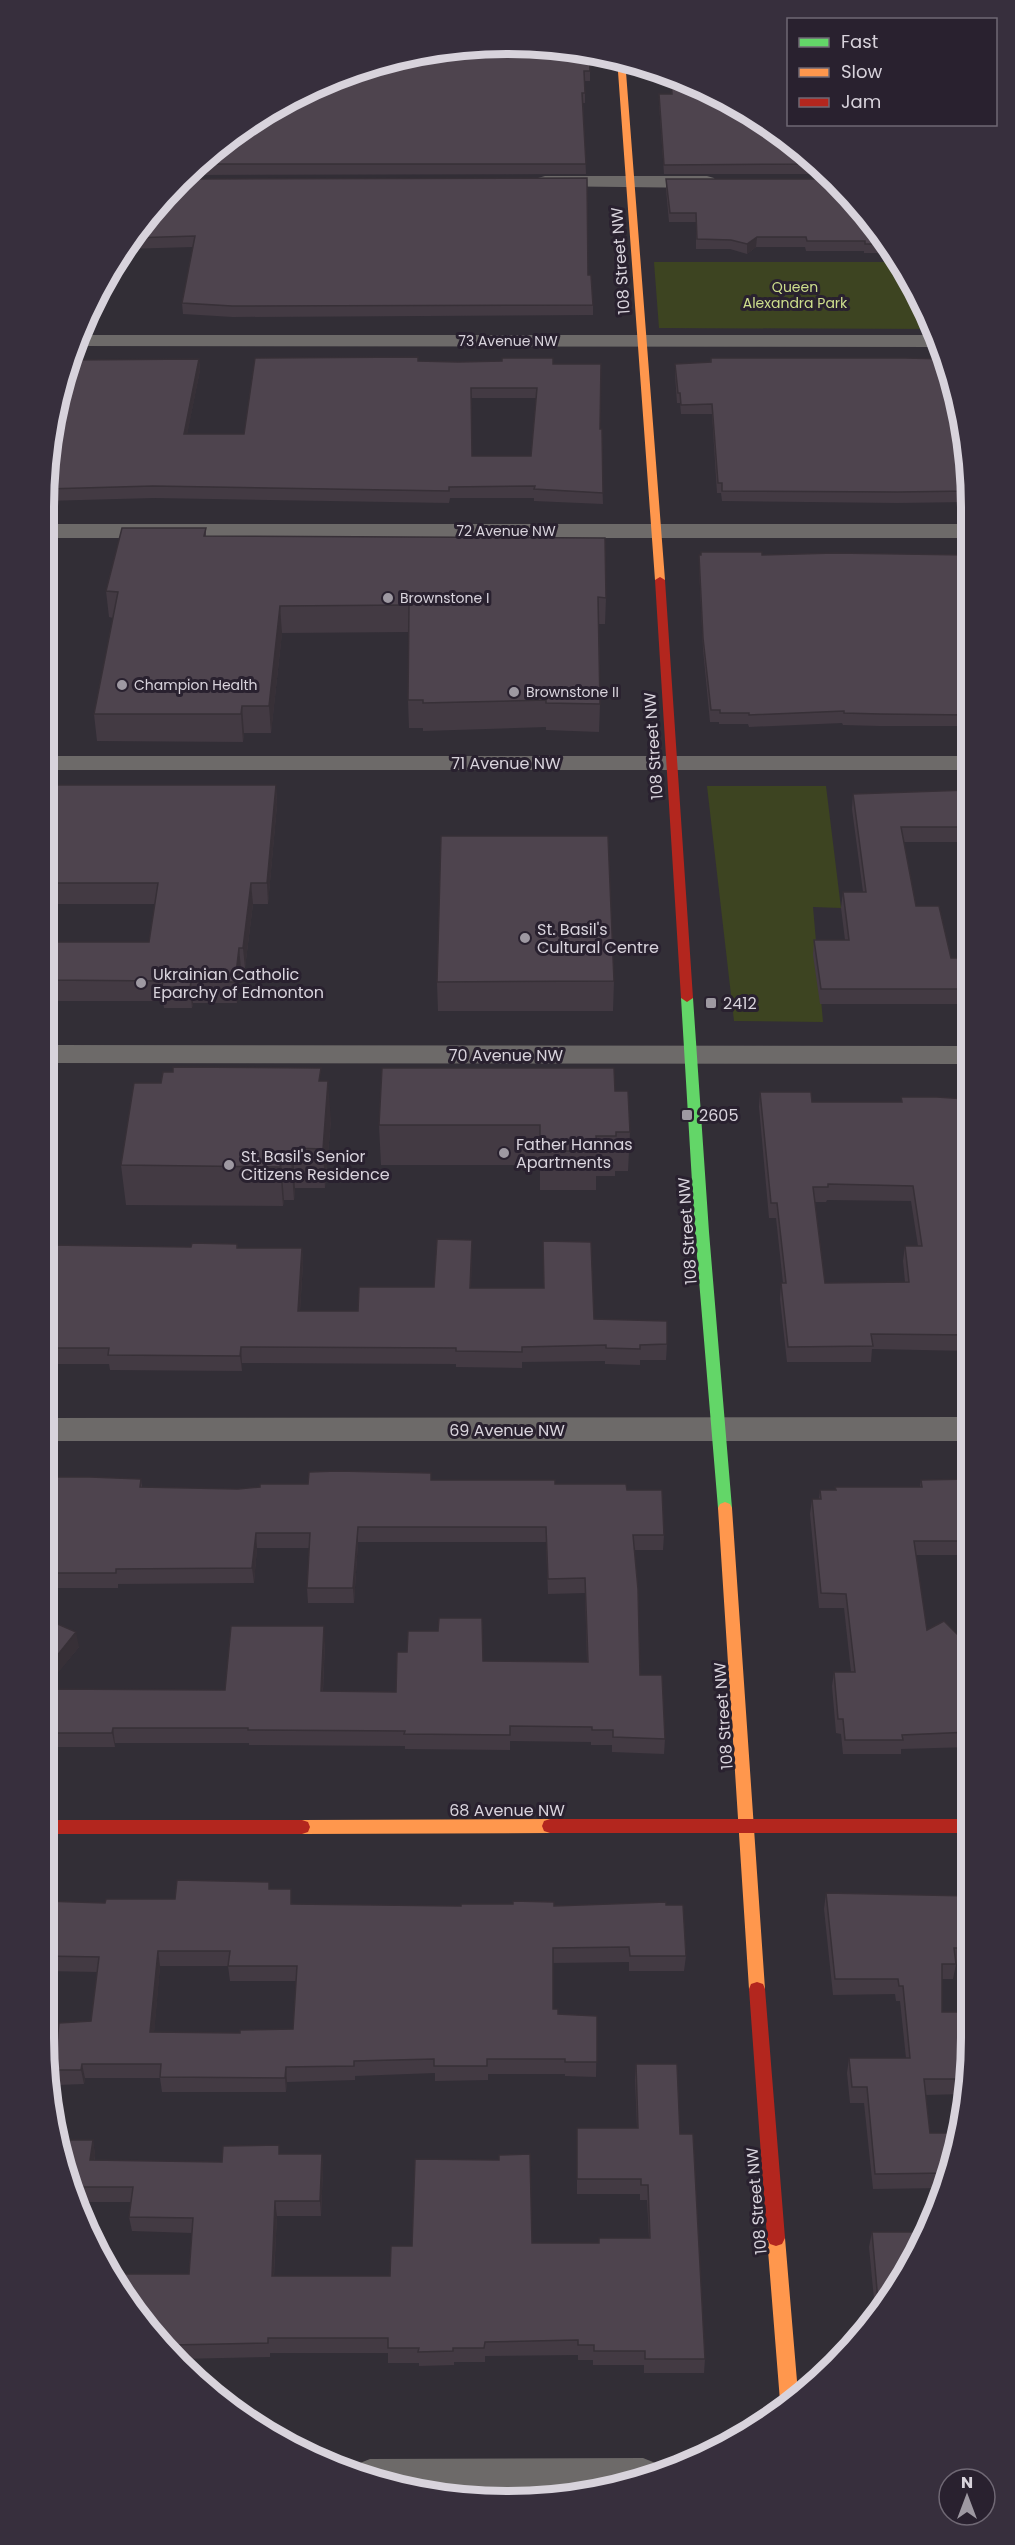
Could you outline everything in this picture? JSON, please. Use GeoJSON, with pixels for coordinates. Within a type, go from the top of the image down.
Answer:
{"type":"FeatureCollection","features":[{"type":"Feature","properties":{"kind":"street","name":"108 Street NW"},"geometry":{"type":"LineString","coordinates":[[622,68],[656,531],[702,1232],[788,2393]]}},
{"type":"Feature","properties":{"kind":"street"},"geometry":{"type":"LineString","coordinates":[[522,182],[720,182]]}},
{"type":"Feature","properties":{"kind":"street","name":"73 Avenue NW"},"geometry":{"type":"LineString","coordinates":[[86,341],[929,341]]}},
{"type":"Feature","properties":{"kind":"street","name":"72 Avenue NW"},"geometry":{"type":"LineString","coordinates":[[54,531],[961,531]]}},
{"type":"Feature","properties":{"kind":"street","name":"71 Avenue NW"},"geometry":{"type":"LineString","coordinates":[[54,764],[961,763]]}},
{"type":"Feature","properties":{"kind":"street","name":"70 Avenue NW"},"geometry":{"type":"LineString","coordinates":[[54,1054],[961,1054]]}},
{"type":"Feature","properties":{"kind":"street","name":"69 Avenue NW"},"geometry":{"type":"LineString","coordinates":[[54,1430],[961,1429]]}},
{"type":"Feature","properties":{"kind":"street","name":"68 Avenue NW"},"geometry":{"type":"LineString","coordinates":[[54,1827],[961,1826]]}},
{"type":"Feature","properties":{"kind":"street"},"geometry":{"type":"LineString","coordinates":[[409,2480],[610,2479]]}},
{"type":"Feature","properties":{"kind":"green space","name":"Queen Alexandra Park"},"geometry":{"type":"Polygon","coordinates":[[[654,262],[889,262],[924,329],[659,328],[654,262]]]}},
{"type":"Feature","properties":{"kind":"green space"},"geometry":{"type":"Polygon","coordinates":[[[707,786],[826,786],[841,908],[813,907],[823,1022],[734,1021],[707,786]]]}},
{"type":"Feature","properties":{"kind":"building"},"geometry":{"type":"Polygon","coordinates":[[[508,54],[589,62],[590,71],[584,71],[585,93],[582,93],[586,164],[212,164],[256,130],[281,115],[307,101],[362,78],[390,69],[448,58],[508,54]]]}},
{"type":"Feature","properties":{"kind":"building"},"geometry":{"type":"Polygon","coordinates":[[[671,85],[708,101],[759,130],[803,164],[664,165],[659,94],[672,94],[671,85]]]}},
{"type":"Feature","properties":{"kind":"building"},"geometry":{"type":"Polygon","coordinates":[[[587,178],[588,275],[591,275],[593,305],[232,306],[182,303],[195,236],[143,238],[167,208],[195,179],[587,178]]]}},
{"type":"Feature","properties":{"kind":"building"},"geometry":{"type":"Polygon","coordinates":[[[666,179],[820,179],[848,208],[876,244],[865,244],[865,241],[807,241],[806,237],[757,237],[747,244],[731,240],[697,239],[696,213],[670,213],[666,179]]]}},
{"type":"Feature","properties":{"kind":"building"},"geometry":{"type":"Polygon","coordinates":[[[418,357],[418,361],[458,362],[502,361],[502,358],[553,358],[553,364],[601,364],[600,429],[602,429],[603,493],[534,489],[535,486],[449,487],[449,491],[153,486],[55,489],[63,419],[79,360],[199,359],[184,434],[244,434],[255,358],[418,357]],[[471,388],[472,456],[531,456],[537,388],[471,388]]]}},
{"type":"Feature","properties":{"kind":"building"},"geometry":{"type":"Polygon","coordinates":[[[711,358],[936,359],[952,419],[960,491],[722,491],[722,483],[718,483],[712,404],[681,405],[675,364],[711,362],[711,358]]]}},
{"type":"Feature","properties":{"kind":"building"},"geometry":{"type":"Polygon","coordinates":[[[122,528],[206,528],[204,536],[605,538],[606,598],[598,597],[600,704],[546,703],[546,700],[423,703],[423,700],[408,700],[409,605],[280,606],[269,706],[242,706],[241,714],[94,714],[118,592],[106,591],[122,528]]]}},
{"type":"Feature","properties":{"kind":"building"},"geometry":{"type":"Polygon","coordinates":[[[701,552],[762,552],[762,555],[835,553],[961,555],[961,715],[844,713],[844,711],[749,715],[749,713],[720,713],[720,710],[711,710],[703,638],[699,555],[701,552]]]}},
{"type":"Feature","properties":{"kind":"building"},"geometry":{"type":"Polygon","coordinates":[[[54,785],[276,785],[267,883],[251,883],[243,948],[239,948],[235,982],[191,982],[190,987],[162,987],[163,981],[54,980],[54,942],[149,942],[158,883],[54,883],[54,785]]]}},
{"type":"Feature","properties":{"kind":"building"},"geometry":{"type":"Polygon","coordinates":[[[961,790],[961,827],[901,827],[916,906],[939,906],[951,958],[961,958],[961,989],[821,989],[814,940],[849,940],[843,892],[866,892],[853,794],[961,790]]]}},
{"type":"Feature","properties":{"kind":"building","name":"St. Basil's Cultural Centre"},"geometry":{"type":"Polygon","coordinates":[[[441,836],[608,836],[614,981],[437,982],[441,836]]]}},
{"type":"Feature","properties":{"kind":"building"},"geometry":{"type":"Polygon","coordinates":[[[173,1067],[321,1068],[319,1081],[328,1081],[323,1149],[293,1148],[291,1160],[281,1160],[280,1167],[121,1165],[134,1083],[161,1083],[163,1072],[173,1072],[173,1067]]]}},
{"type":"Feature","properties":{"kind":"building"},"geometry":{"type":"Polygon","coordinates":[[[382,1068],[614,1068],[615,1091],[628,1091],[630,1132],[616,1132],[616,1136],[596,1136],[597,1151],[540,1151],[540,1125],[379,1125],[382,1068]]]}},
{"type":"Feature","properties":{"kind":"building"},"geometry":{"type":"Polygon","coordinates":[[[760,1092],[811,1092],[812,1102],[902,1102],[901,1097],[961,1099],[961,1335],[871,1334],[873,1346],[788,1347],[781,1283],[786,1283],[777,1203],[771,1203],[760,1092]],[[828,1184],[828,1187],[813,1187],[825,1283],[909,1282],[905,1246],[922,1246],[913,1186],[828,1184]]]}},
{"type":"Feature","properties":{"kind":"building"},"geometry":{"type":"Polygon","coordinates":[[[437,1239],[472,1240],[470,1288],[544,1288],[543,1241],[591,1242],[594,1319],[667,1321],[667,1344],[640,1345],[640,1349],[606,1348],[606,1345],[522,1347],[522,1352],[456,1351],[456,1348],[241,1347],[240,1356],[108,1355],[109,1348],[54,1348],[54,1245],[191,1247],[192,1243],[237,1244],[237,1248],[302,1248],[298,1311],[358,1311],[359,1287],[434,1287],[437,1239]]]}},
{"type":"Feature","properties":{"kind":"building"},"geometry":{"type":"Polygon","coordinates":[[[309,1472],[431,1473],[431,1480],[555,1480],[555,1484],[626,1484],[627,1490],[662,1490],[664,1535],[633,1535],[638,1589],[640,1675],[662,1675],[665,1739],[613,1737],[613,1730],[592,1730],[592,1727],[510,1726],[510,1735],[404,1734],[405,1731],[248,1730],[248,1728],[113,1728],[112,1733],[54,1733],[54,1689],[225,1690],[231,1626],[324,1626],[321,1691],[396,1692],[397,1652],[407,1652],[408,1631],[438,1631],[439,1618],[482,1618],[483,1661],[588,1662],[585,1578],[548,1579],[546,1527],[358,1527],[353,1588],[307,1588],[310,1533],[256,1533],[252,1568],[116,1569],[116,1573],[54,1573],[54,1477],[141,1479],[140,1487],[238,1489],[260,1487],[260,1484],[308,1484],[309,1472]]]}},
{"type":"Feature","properties":{"kind":"building"},"geometry":{"type":"Polygon","coordinates":[[[961,1479],[961,1541],[914,1541],[927,1630],[944,1621],[958,1635],[961,1635],[961,1732],[902,1735],[903,1740],[845,1740],[843,1719],[838,1719],[834,1672],[855,1672],[846,1594],[821,1593],[812,1499],[821,1499],[820,1490],[836,1490],[835,1487],[922,1487],[921,1480],[961,1479]]]}},
{"type":"Feature","properties":{"kind":"building"},"geometry":{"type":"Polygon","coordinates":[[[54,1622],[76,1632],[54,1660],[54,1622]]]}},
{"type":"Feature","properties":{"kind":"building"},"geometry":{"type":"Polygon","coordinates":[[[177,1880],[269,1882],[269,1889],[291,1889],[291,1904],[461,1906],[461,1904],[513,1904],[513,1901],[554,1902],[554,1906],[666,1902],[666,1905],[683,1905],[686,1956],[630,1956],[629,1947],[553,1948],[553,2009],[558,2009],[558,2014],[597,2016],[597,2062],[565,2062],[565,2059],[487,2059],[487,2066],[434,2066],[434,2059],[354,2061],[354,2066],[286,2067],[285,2078],[160,2077],[161,2064],[82,2064],[81,2070],[55,2070],[59,2023],[91,2021],[99,1957],[54,1956],[54,1901],[105,1903],[106,1899],[175,1899],[177,1880]],[[158,1951],[150,2032],[240,2033],[240,2030],[293,2029],[297,1966],[228,1966],[230,1951],[158,1951]]]}},
{"type":"Feature","properties":{"kind":"building"},"geometry":{"type":"Polygon","coordinates":[[[826,1893],[961,1896],[961,1948],[954,1948],[956,1964],[942,1964],[942,2012],[961,2012],[959,2079],[924,2079],[930,2133],[951,2133],[940,2173],[875,2174],[867,2087],[852,2087],[849,2058],[910,2058],[903,1986],[899,1986],[898,1979],[835,1979],[826,1893]]]}},
{"type":"Feature","properties":{"kind":"building"},"geometry":{"type":"Polygon","coordinates":[[[636,2064],[677,2064],[680,2134],[693,2134],[705,2359],[645,2359],[645,2351],[594,2351],[594,2345],[578,2345],[578,2340],[485,2342],[484,2348],[453,2348],[453,2351],[418,2352],[419,2348],[388,2348],[388,2338],[268,2338],[268,2343],[175,2345],[148,2314],[121,2274],[189,2274],[193,2218],[129,2217],[133,2187],[80,2187],[66,2140],[93,2140],[90,2160],[222,2162],[223,2146],[279,2145],[279,2154],[322,2154],[320,2201],[275,2201],[272,2276],[390,2276],[391,2246],[412,2246],[415,2159],[499,2160],[499,2155],[530,2154],[532,2243],[599,2243],[599,2238],[650,2238],[648,2185],[641,2185],[641,2179],[577,2179],[577,2128],[638,2128],[636,2064]]]}},
{"type":"Feature","properties":{"kind":"building"},"geometry":{"type":"Polygon","coordinates":[[[872,2232],[917,2232],[900,2264],[878,2299],[872,2232]]]}},
{"type":"Feature","properties":{"kind":"traffic: fast"},"geometry":{"type":"LineString","coordinates":[[687,998],[702,1232],[725,1508]]}},
{"type":"Feature","properties":{"kind":"traffic: slow"},"geometry":{"type":"LineString","coordinates":[[622,68],[660,580]]}},
{"type":"Feature","properties":{"kind":"traffic: slow"},"geometry":{"type":"LineString","coordinates":[[725,1508],[757,1989]]}},
{"type":"Feature","properties":{"kind":"traffic: slow"},"geometry":{"type":"LineString","coordinates":[[302,1827],[550,1826]]}},
{"type":"Feature","properties":{"kind":"traffic: slow"},"geometry":{"type":"LineString","coordinates":[[776,2238],[788,2393]]}},
{"type":"Feature","properties":{"kind":"traffic: jam"},"geometry":{"type":"LineString","coordinates":[[660,580],[687,998]]}},
{"type":"Feature","properties":{"kind":"traffic: jam"},"geometry":{"type":"LineString","coordinates":[[550,1826],[961,1826]]}},
{"type":"Feature","properties":{"kind":"traffic: jam"},"geometry":{"type":"LineString","coordinates":[[54,1827],[302,1827]]}},
{"type":"Feature","properties":{"kind":"traffic: jam"},"geometry":{"type":"LineString","coordinates":[[757,1989],[776,2238]]}},
{"type":"Feature","properties":{"kind":"place","name":"Brownstone I"},"geometry":{"type":"Point","coordinates":[388,598]}},
{"type":"Feature","properties":{"kind":"place","name":"Champion Health"},"geometry":{"type":"Point","coordinates":[122,685]}},
{"type":"Feature","properties":{"kind":"place","name":"Brownstone II"},"geometry":{"type":"Point","coordinates":[514,692]}},
{"type":"Feature","properties":{"kind":"place","name":"St. Basil's Cultural Centre"},"geometry":{"type":"Point","coordinates":[525,938]}},
{"type":"Feature","properties":{"kind":"place","name":"Ukrainian Catholic Eparchy of Edmonton"},"geometry":{"type":"Point","coordinates":[141,983]}},
{"type":"Feature","properties":{"kind":"place","name":"2412"},"geometry":{"type":"Point","coordinates":[711,1003]}},
{"type":"Feature","properties":{"kind":"place","name":"2605"},"geometry":{"type":"Point","coordinates":[687,1115]}},
{"type":"Feature","properties":{"kind":"place","name":"Father Hannas Apartments"},"geometry":{"type":"Point","coordinates":[504,1153]}},
{"type":"Feature","properties":{"kind":"place","name":"St. Basil's Senior Citizens Residence"},"geometry":{"type":"Point","coordinates":[229,1165]}}]}
